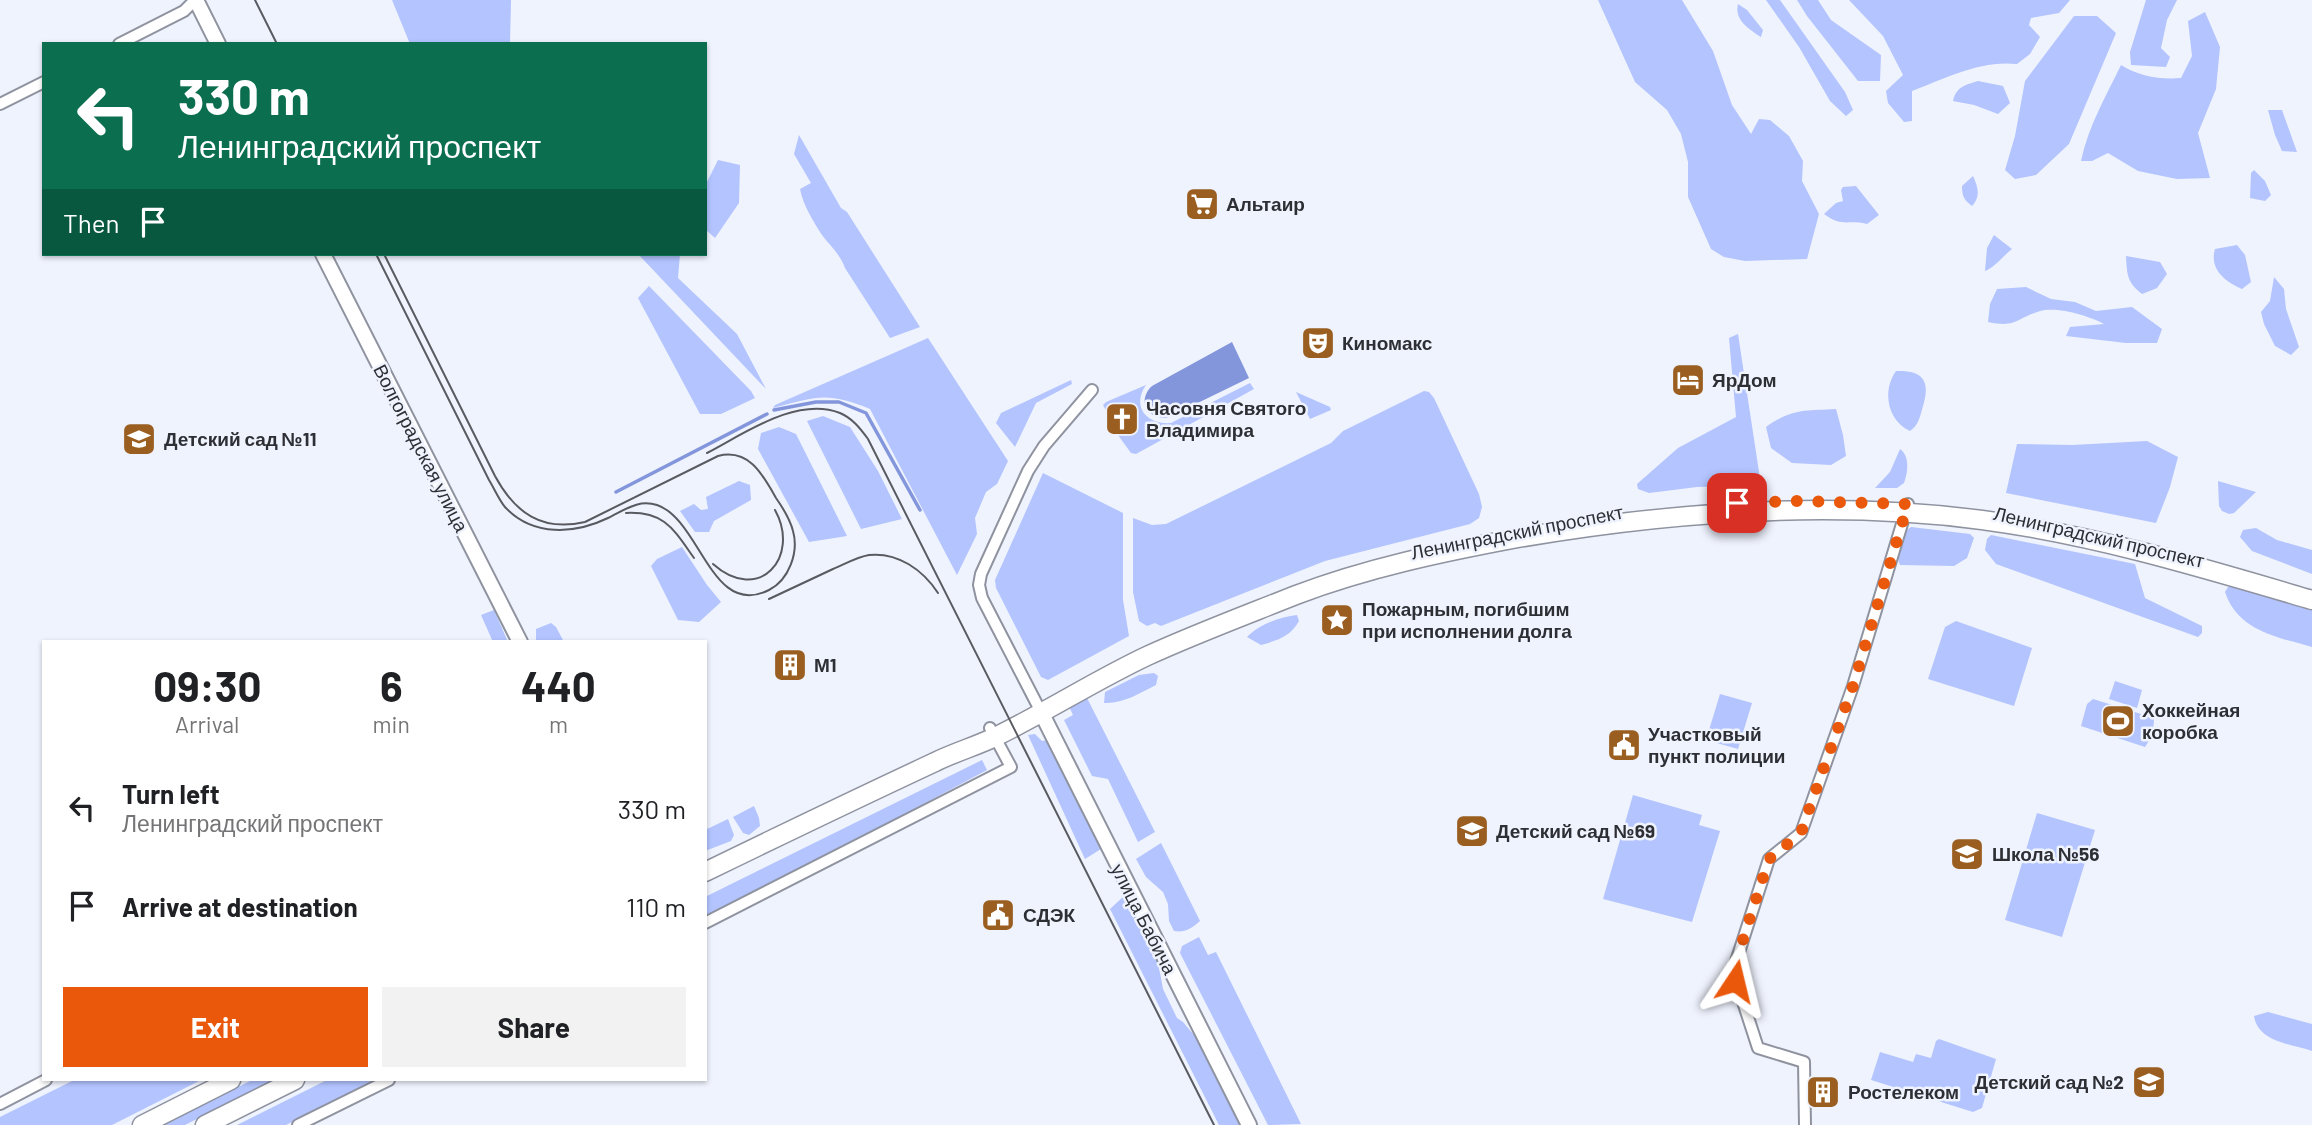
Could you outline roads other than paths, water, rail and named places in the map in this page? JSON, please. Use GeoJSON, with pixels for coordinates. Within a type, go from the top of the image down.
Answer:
{"type":"FeatureCollection","features":[{"type":"Feature","properties":{"kind":"main road","name":"Ленинградский проспект"},"geometry":{"type":"LineString","coordinates":[[1907,509],[2064,533],[2135,549],[2312,600]]}},
{"type":"Feature","properties":{"kind":"main road","name":"Ленинградский проспект"},"geometry":{"type":"LineString","coordinates":[[707,872],[939,760],[1038,707],[1188,639],[1298,595],[1417,560],[1570,529],[1693,515],[1758,511],[1988,511],[2138,541],[2312,590]]}},
{"type":"Feature","properties":{"kind":"main road","name":"Ленинградский проспект"},"geometry":{"type":"LineString","coordinates":[[707,862],[749,851]]}},
{"type":"Feature","properties":{"kind":"main road"},"geometry":{"type":"LineString","coordinates":[[142,1125],[229,1081]]}},
{"type":"Feature","properties":{"kind":"main road"},"geometry":{"type":"LineString","coordinates":[[205,1125],[293,1081]]}},
{"type":"Feature","properties":{"kind":"street"},"geometry":{"type":"LineString","coordinates":[[123,42],[184,10],[196,0],[217,42]]}},
{"type":"Feature","properties":{"kind":"street"},"geometry":{"type":"LineString","coordinates":[[0,104],[42,83]]}},
{"type":"Feature","properties":{"kind":"street","name":"Волгоградская улица"},"geometry":{"type":"LineString","coordinates":[[324,256],[519,640]]}},
{"type":"Feature","properties":{"kind":"street"},"geometry":{"type":"LineString","coordinates":[[1038,707],[982,598],[979,585],[982,570],[1028,471],[1044,446],[1092,390]]}},
{"type":"Feature","properties":{"kind":"street"},"geometry":{"type":"LineString","coordinates":[[1805,1125],[1804,1062],[1758,1048],[1733,971],[1769,859],[1801,833],[1853,686],[1907,509]]}},
{"type":"Feature","properties":{"kind":"street","name":"улица Бабича"},"geometry":{"type":"LineString","coordinates":[[1038,707],[1249,1125]]}},
{"type":"Feature","properties":{"kind":"street"},"geometry":{"type":"LineString","coordinates":[[707,922],[1011,767],[993,732]]}},
{"type":"Feature","properties":{"kind":"street"},"geometry":{"type":"LineString","coordinates":[[0,1104],[44,1081]]}},
{"type":"Feature","properties":{"kind":"street"},"geometry":{"type":"LineString","coordinates":[[298,1125],[386,1081]]}},
{"type":"Feature","properties":{"kind":"waterway"},"geometry":{"type":"LineString","coordinates":[[774,410],[816,402],[839,402],[866,413],[920,510]]}},
{"type":"Feature","properties":{"kind":"waterway"},"geometry":{"type":"LineString","coordinates":[[616,492],[767,414]]}},
{"type":"Feature","properties":{"kind":"tram line"},"geometry":{"type":"LineString","coordinates":[[255,0],[276,42]]}},
{"type":"Feature","properties":{"kind":"tram line"},"geometry":{"type":"LineString","coordinates":[[377,256],[489,480],[505,507],[516,517],[541,528],[568,529],[595,523],[638,504],[657,505],[672,514],[720,580],[733,591],[749,595],[769,590],[782,580],[791,565],[795,548],[792,527],[760,472],[754,465],[738,456],[718,456],[585,522],[543,522],[521,509],[511,500],[495,476],[385,256]]}},
{"type":"Feature","properties":{"kind":"tram line"},"geometry":{"type":"LineString","coordinates":[[707,453],[771,420],[806,409],[840,413],[865,435],[1214,1125]]}},
{"type":"Feature","properties":{"kind":"tram line"},"geometry":{"type":"LineString","coordinates":[[713,564],[730,575],[746,579],[760,577],[771,570],[779,559],[783,544],[782,527],[775,510]]}},
{"type":"Feature","properties":{"kind":"tram line"},"geometry":{"type":"LineString","coordinates":[[626,513],[650,515],[667,524],[694,558]]}},
{"type":"Feature","properties":{"kind":"tram line"},"geometry":{"type":"LineString","coordinates":[[769,599],[869,555],[890,556],[909,564],[925,577],[938,593]]}},
{"type":"Feature","properties":{"kind":"place","name":"Альтаир"},"geometry":{"type":"Point","coordinates":[1202,204]}},
{"type":"Feature","properties":{"kind":"place","name":"Киномакс"},"geometry":{"type":"Point","coordinates":[1318,343]}},
{"type":"Feature","properties":{"kind":"place","name":"ЯрДом"},"geometry":{"type":"Point","coordinates":[1688,380]}},
{"type":"Feature","properties":{"kind":"place","name":"Часовня Святого Владимира"},"geometry":{"type":"Point","coordinates":[1122,419]}},
{"type":"Feature","properties":{"kind":"place","name":"Детский сад №11"},"geometry":{"type":"Point","coordinates":[139,439]}},
{"type":"Feature","properties":{"kind":"place","name":"Пожарным, погибшим при исполнении долга"},"geometry":{"type":"Point","coordinates":[1337,620]}},
{"type":"Feature","properties":{"kind":"place","name":"М1"},"geometry":{"type":"Point","coordinates":[790,665]}},
{"type":"Feature","properties":{"kind":"place","name":"Хоккейная коробка"},"geometry":{"type":"Point","coordinates":[2118,721]}},
{"type":"Feature","properties":{"kind":"place","name":"Участковый пункт полиции"},"geometry":{"type":"Point","coordinates":[1624,745]}},
{"type":"Feature","properties":{"kind":"place","name":"Детский сад №69"},"geometry":{"type":"Point","coordinates":[1472,831]}},
{"type":"Feature","properties":{"kind":"place","name":"Школа №56"},"geometry":{"type":"Point","coordinates":[1967,854]}},
{"type":"Feature","properties":{"kind":"place","name":"СДЭК"},"geometry":{"type":"Point","coordinates":[998,915]}},
{"type":"Feature","properties":{"kind":"place","name":"Детский сад №2"},"geometry":{"type":"Point","coordinates":[2149,1082]}},
{"type":"Feature","properties":{"kind":"place","name":"Ростелеком"},"geometry":{"type":"Point","coordinates":[1823,1092]}}]}
